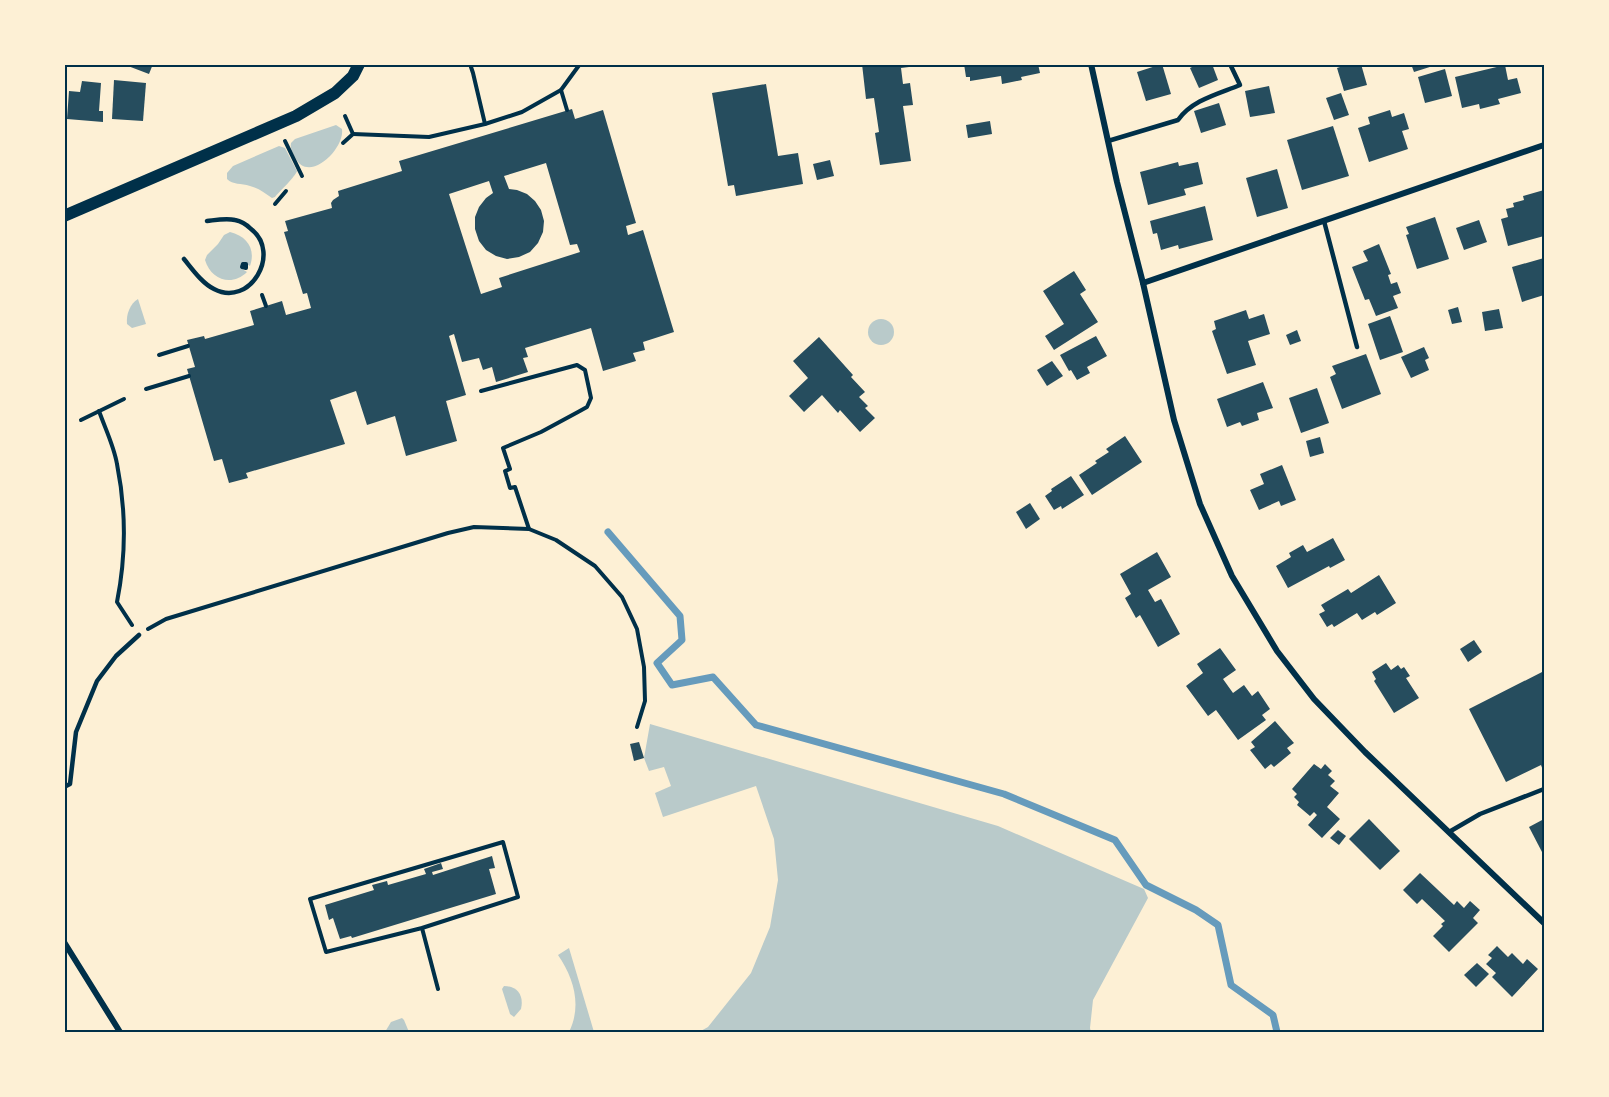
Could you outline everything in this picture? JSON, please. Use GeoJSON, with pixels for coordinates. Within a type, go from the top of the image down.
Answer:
{"type":"FeatureCollection","features":[{"type":"Feature","properties":{"kind":"main road"},"geometry":{"type":"LineString","coordinates":[[64,216],[296,116],[335,93],[353,76],[359,64]]}},
{"type":"Feature","properties":{"kind":"street"},"geometry":{"type":"LineString","coordinates":[[1091,64],[1174,420],[1200,504],[1232,576],[1277,651],[1314,699],[1365,752],[1545,923]]}},
{"type":"Feature","properties":{"kind":"street"},"geometry":{"type":"LineString","coordinates":[[1143,283],[1545,145]]}},
{"type":"Feature","properties":{"kind":"street"},"geometry":{"type":"LineString","coordinates":[[64,942],[120,1032]]}},
{"type":"Feature","properties":{"kind":"lane"},"geometry":{"type":"LineString","coordinates":[[1108,141],[1178,120],[1192,105],[1240,85],[1230,64]]}},
{"type":"Feature","properties":{"kind":"lane"},"geometry":{"type":"LineString","coordinates":[[184,260],[207,285],[224,293],[243,290],[259,275],[264,257],[263,248],[255,232],[237,220],[207,221]]}},
{"type":"Feature","properties":{"kind":"lane"},"geometry":{"type":"LineString","coordinates":[[1324,221],[1357,347]]}},
{"type":"Feature","properties":{"kind":"lane"},"geometry":{"type":"LineString","coordinates":[[64,787],[70,784],[76,732],[97,681],[116,656],[139,634]]}},
{"type":"Feature","properties":{"kind":"lane"},"geometry":{"type":"LineString","coordinates":[[1449,832],[1480,814],[1545,789]]}},
{"type":"Feature","properties":{"kind":"path"},"geometry":{"type":"LineString","coordinates":[[470,64],[485,124]]}},
{"type":"Feature","properties":{"kind":"path"},"geometry":{"type":"LineString","coordinates":[[343,143],[353,134],[429,137],[485,124],[522,112],[561,90],[580,64]]}},
{"type":"Feature","properties":{"kind":"path"},"geometry":{"type":"LineString","coordinates":[[561,90],[567,110]]}},
{"type":"Feature","properties":{"kind":"path"},"geometry":{"type":"LineString","coordinates":[[345,116],[353,134]]}},
{"type":"Feature","properties":{"kind":"path"},"geometry":{"type":"LineString","coordinates":[[285,141],[302,176]]}},
{"type":"Feature","properties":{"kind":"path"},"geometry":{"type":"LineString","coordinates":[[275,204],[285,191]]}},
{"type":"Feature","properties":{"kind":"path"},"geometry":{"type":"LineString","coordinates":[[262,295],[266,306]]}},
{"type":"Feature","properties":{"kind":"path"},"geometry":{"type":"LineString","coordinates":[[159,355],[188,346]]}},
{"type":"Feature","properties":{"kind":"path"},"geometry":{"type":"LineString","coordinates":[[481,391],[577,365],[585,370],[591,398],[587,407],[541,432],[503,448],[510,469],[505,471],[510,488],[516,487],[529,529]]}},
{"type":"Feature","properties":{"kind":"path"},"geometry":{"type":"LineString","coordinates":[[146,389],[189,376]]}},
{"type":"Feature","properties":{"kind":"path"},"geometry":{"type":"LineString","coordinates":[[81,420],[124,399]]}},
{"type":"Feature","properties":{"kind":"path"},"geometry":{"type":"LineString","coordinates":[[99,411],[117,462],[124,521],[122,577],[117,602],[122,612]]}},
{"type":"Feature","properties":{"kind":"path"},"geometry":{"type":"LineString","coordinates":[[139,634],[166,619],[448,533],[474,527],[529,529],[556,540],[596,566],[622,597],[637,629],[644,667],[645,701],[637,727]]}},
{"type":"Feature","properties":{"kind":"path"},"geometry":{"type":"LineString","coordinates":[[502,839],[518,897],[422,928],[326,952],[310,899],[502,839]]}},
{"type":"Feature","properties":{"kind":"path"},"geometry":{"type":"LineString","coordinates":[[422,928],[438,989]]}},
{"type":"Feature","properties":{"kind":"shaded area"},"geometry":{"type":"Polygon","coordinates":[[[336,125],[342,129],[341,137],[332,154],[316,166],[301,165],[292,151],[291,143],[295,139],[336,125]]]}},
{"type":"Feature","properties":{"kind":"shaded area"},"geometry":{"type":"Polygon","coordinates":[[[279,146],[285,148],[297,171],[275,197],[272,198],[256,188],[227,179],[227,173],[233,166],[279,146]]]}},
{"type":"Feature","properties":{"kind":"shaded area"},"geometry":{"type":"Polygon","coordinates":[[[230,232],[249,244],[252,260],[250,266],[245,263],[242,269],[247,272],[241,277],[229,280],[217,277],[205,260],[224,235],[230,232]]]}},
{"type":"Feature","properties":{"kind":"shaded area"},"geometry":{"type":"Polygon","coordinates":[[[138,299],[146,324],[132,328],[127,324],[127,317],[131,306],[138,299]]]}},
{"type":"Feature","properties":{"kind":"shaded area"},"geometry":{"type":"Polygon","coordinates":[[[881,319],[890,323],[894,332],[890,341],[881,345],[872,341],[868,332],[872,323],[881,319]]]}},
{"type":"Feature","properties":{"kind":"shaded area"},"geometry":{"type":"Polygon","coordinates":[[[650,724],[998,826],[1144,889],[1148,898],[1093,1000],[1091,1032],[699,1032],[708,1027],[751,973],[770,927],[778,880],[774,839],[756,786],[663,817],[655,793],[671,786],[664,767],[649,771],[644,758],[650,724]]]}},
{"type":"Feature","properties":{"kind":"shaded area"},"geometry":{"type":"Polygon","coordinates":[[[569,948],[594,1032],[569,1032],[575,1012],[574,992],[568,973],[558,955],[569,948]]]}},
{"type":"Feature","properties":{"kind":"shaded area"},"geometry":{"type":"Polygon","coordinates":[[[504,986],[513,988],[521,996],[521,1009],[514,1017],[510,1014],[502,989],[504,986]]]}},
{"type":"Feature","properties":{"kind":"shaded area"},"geometry":{"type":"Polygon","coordinates":[[[402,1018],[409,1032],[385,1032],[391,1022],[402,1018]]]}},
{"type":"Feature","properties":{"kind":"building"},"geometry":{"type":"Polygon","coordinates":[[[129,64],[153,64],[149,74],[128,66],[129,64]]]}},
{"type":"Feature","properties":{"kind":"building"},"geometry":{"type":"Polygon","coordinates":[[[862,64],[909,64],[909,67],[901,68],[903,84],[910,83],[913,105],[903,106],[911,161],[880,165],[875,133],[879,132],[874,98],[866,99],[862,64]]]}},
{"type":"Feature","properties":{"kind":"building"},"geometry":{"type":"Polygon","coordinates":[[[964,64],[1038,64],[1040,73],[1002,84],[1001,76],[970,81],[970,77],[966,77],[964,64]]]}},
{"type":"Feature","properties":{"kind":"building"},"geometry":{"type":"Polygon","coordinates":[[[1162,64],[1171,94],[1146,101],[1137,72],[1162,64]]]}},
{"type":"Feature","properties":{"kind":"building"},"geometry":{"type":"Polygon","coordinates":[[[1198,64],[1212,64],[1218,80],[1199,88],[1190,68],[1198,64]]]}},
{"type":"Feature","properties":{"kind":"building"},"geometry":{"type":"Polygon","coordinates":[[[1349,64],[1361,64],[1367,85],[1344,91],[1337,68],[1349,64]]]}},
{"type":"Feature","properties":{"kind":"building"},"geometry":{"type":"Polygon","coordinates":[[[1411,64],[1436,64],[1436,65],[1414,72],[1411,64]]]}},
{"type":"Feature","properties":{"kind":"building"},"geometry":{"type":"Polygon","coordinates":[[[1505,65],[1508,80],[1517,78],[1521,93],[1498,99],[1500,104],[1480,109],[1479,104],[1462,108],[1455,77],[1505,65]]]}},
{"type":"Feature","properties":{"kind":"building"},"geometry":{"type":"Polygon","coordinates":[[[1445,69],[1452,96],[1425,103],[1418,77],[1445,69]]]}},
{"type":"Feature","properties":{"kind":"building"},"geometry":{"type":"Polygon","coordinates":[[[114,80],[146,83],[143,121],[112,119],[114,80]]]}},
{"type":"Feature","properties":{"kind":"building"},"geometry":{"type":"Polygon","coordinates":[[[82,81],[101,83],[99,111],[103,111],[103,122],[67,119],[69,91],[80,92],[82,81]]]}},
{"type":"Feature","properties":{"kind":"building"},"geometry":{"type":"Polygon","coordinates":[[[766,84],[778,156],[798,153],[803,184],[736,196],[734,185],[728,186],[712,93],[766,84]]]}},
{"type":"Feature","properties":{"kind":"building"},"geometry":{"type":"Polygon","coordinates":[[[1269,86],[1275,113],[1250,117],[1245,91],[1269,86]]]}},
{"type":"Feature","properties":{"kind":"building"},"geometry":{"type":"Polygon","coordinates":[[[1341,93],[1349,115],[1334,120],[1326,98],[1341,93]]]}},
{"type":"Feature","properties":{"kind":"building"},"geometry":{"type":"Polygon","coordinates":[[[1219,103],[1226,125],[1201,133],[1194,111],[1219,103]]]}},
{"type":"Feature","properties":{"kind":"building"},"geometry":{"type":"Polygon","coordinates":[[[572,109],[575,119],[603,110],[636,223],[626,226],[628,235],[643,230],[674,332],[643,342],[645,350],[633,353],[636,361],[603,371],[591,328],[525,348],[528,357],[523,358],[528,372],[496,382],[492,367],[483,370],[479,358],[462,362],[454,334],[449,336],[466,395],[446,401],[457,441],[406,456],[395,416],[367,425],[356,391],[330,400],[345,444],[246,473],[248,478],[229,483],[222,459],[214,461],[187,369],[195,367],[187,340],[204,336],[205,339],[254,325],[250,311],[282,301],[286,315],[311,308],[307,293],[303,294],[284,232],[288,231],[285,221],[332,208],[331,203],[339,196],[338,191],[402,171],[399,161],[572,109]],[[546,163],[504,176],[509,189],[527,194],[535,201],[544,221],[543,232],[538,243],[530,252],[519,257],[507,259],[496,256],[486,250],[479,241],[475,229],[475,217],[479,207],[493,193],[489,181],[449,194],[481,294],[502,287],[499,278],[580,252],[577,244],[570,245],[546,163]]]}},
{"type":"Feature","properties":{"kind":"building"},"geometry":{"type":"Polygon","coordinates":[[[1390,110],[1392,117],[1404,113],[1409,129],[1402,131],[1408,149],[1369,162],[1358,128],[1370,124],[1368,117],[1390,110]]]}},
{"type":"Feature","properties":{"kind":"building"},"geometry":{"type":"Polygon","coordinates":[[[990,121],[992,134],[968,138],[966,125],[990,121]]]}},
{"type":"Feature","properties":{"kind":"building"},"geometry":{"type":"Polygon","coordinates":[[[1333,126],[1349,176],[1302,190],[1287,140],[1333,126]]]}},
{"type":"Feature","properties":{"kind":"building"},"geometry":{"type":"Polygon","coordinates":[[[830,160],[834,176],[817,180],[813,164],[830,160]]]}},
{"type":"Feature","properties":{"kind":"building"},"geometry":{"type":"Polygon","coordinates":[[[1178,162],[1179,166],[1198,162],[1203,184],[1184,189],[1186,195],[1148,205],[1140,172],[1178,162]]]}},
{"type":"Feature","properties":{"kind":"building"},"geometry":{"type":"Polygon","coordinates":[[[1277,169],[1288,208],[1257,217],[1246,178],[1277,169]]]}},
{"type":"Feature","properties":{"kind":"building"},"geometry":{"type":"Polygon","coordinates":[[[1544,190],[1544,236],[1508,246],[1501,219],[1508,217],[1506,209],[1514,207],[1513,203],[1524,200],[1523,196],[1544,190]]]}},
{"type":"Feature","properties":{"kind":"building"},"geometry":{"type":"Polygon","coordinates":[[[1205,206],[1213,240],[1179,249],[1178,245],[1161,250],[1157,233],[1153,234],[1150,221],[1205,206]]]}},
{"type":"Feature","properties":{"kind":"building"},"geometry":{"type":"Polygon","coordinates":[[[1435,217],[1449,259],[1417,269],[1406,235],[1409,234],[1406,227],[1435,217]]]}},
{"type":"Feature","properties":{"kind":"building"},"geometry":{"type":"Polygon","coordinates":[[[1479,220],[1487,242],[1464,250],[1456,228],[1479,220]]]}},
{"type":"Feature","properties":{"kind":"building"},"geometry":{"type":"Polygon","coordinates":[[[1379,244],[1391,274],[1388,275],[1391,284],[1397,282],[1401,293],[1393,296],[1398,308],[1376,316],[1369,299],[1365,300],[1352,267],[1368,261],[1363,251],[1379,244]]]}},
{"type":"Feature","properties":{"kind":"building"},"geometry":{"type":"Polygon","coordinates":[[[1544,258],[1544,295],[1522,302],[1512,267],[1544,258]]]}},
{"type":"Feature","properties":{"kind":"building"},"geometry":{"type":"Polygon","coordinates":[[[1074,271],[1086,290],[1080,294],[1098,322],[1054,350],[1045,336],[1064,324],[1043,291],[1074,271]]]}},
{"type":"Feature","properties":{"kind":"building"},"geometry":{"type":"Polygon","coordinates":[[[1458,307],[1462,322],[1452,324],[1448,310],[1458,307]]]}},
{"type":"Feature","properties":{"kind":"building"},"geometry":{"type":"Polygon","coordinates":[[[1499,309],[1503,328],[1485,331],[1482,312],[1499,309]]]}},
{"type":"Feature","properties":{"kind":"building"},"geometry":{"type":"Polygon","coordinates":[[[1246,310],[1249,319],[1264,314],[1270,334],[1248,341],[1256,365],[1227,374],[1212,331],[1216,329],[1214,321],[1246,310]]]}},
{"type":"Feature","properties":{"kind":"building"},"geometry":{"type":"Polygon","coordinates":[[[1390,316],[1403,352],[1380,360],[1368,324],[1390,316]]]}},
{"type":"Feature","properties":{"kind":"building"},"geometry":{"type":"Polygon","coordinates":[[[1297,330],[1301,341],[1290,345],[1286,335],[1297,330]]]}},
{"type":"Feature","properties":{"kind":"building"},"geometry":{"type":"Polygon","coordinates":[[[1096,336],[1107,356],[1087,367],[1090,373],[1077,380],[1060,355],[1096,336]]]}},
{"type":"Feature","properties":{"kind":"building"},"geometry":{"type":"Polygon","coordinates":[[[819,337],[865,392],[859,397],[868,406],[865,408],[875,418],[860,432],[840,410],[838,413],[822,395],[804,412],[789,396],[808,378],[793,361],[819,337]]]}},
{"type":"Feature","properties":{"kind":"building"},"geometry":{"type":"Polygon","coordinates":[[[1424,347],[1429,358],[1425,360],[1429,370],[1411,378],[1401,357],[1424,347]]]}},
{"type":"Feature","properties":{"kind":"building"},"geometry":{"type":"Polygon","coordinates":[[[1366,354],[1381,394],[1342,409],[1330,377],[1336,374],[1332,366],[1366,354]]]}},
{"type":"Feature","properties":{"kind":"building"},"geometry":{"type":"Polygon","coordinates":[[[1052,361],[1063,376],[1047,386],[1037,370],[1052,361]]]}},
{"type":"Feature","properties":{"kind":"building"},"geometry":{"type":"Polygon","coordinates":[[[1263,382],[1273,408],[1257,413],[1259,420],[1242,426],[1240,422],[1227,427],[1217,399],[1263,382]]]}},
{"type":"Feature","properties":{"kind":"building"},"geometry":{"type":"Polygon","coordinates":[[[1317,388],[1329,423],[1301,433],[1289,398],[1317,388]]]}},
{"type":"Feature","properties":{"kind":"building"},"geometry":{"type":"Polygon","coordinates":[[[1125,436],[1142,462],[1092,495],[1079,475],[1097,463],[1095,461],[1109,452],[1106,449],[1125,436]]]}},
{"type":"Feature","properties":{"kind":"building"},"geometry":{"type":"Polygon","coordinates":[[[1320,437],[1324,453],[1310,457],[1306,441],[1320,437]]]}},
{"type":"Feature","properties":{"kind":"building"},"geometry":{"type":"Polygon","coordinates":[[[1282,465],[1296,500],[1281,506],[1279,501],[1259,510],[1250,490],[1264,484],[1260,474],[1282,465]]]}},
{"type":"Feature","properties":{"kind":"building"},"geometry":{"type":"Polygon","coordinates":[[[1071,476],[1084,495],[1062,509],[1061,506],[1054,510],[1045,496],[1052,491],[1051,489],[1071,476]]]}},
{"type":"Feature","properties":{"kind":"building"},"geometry":{"type":"Polygon","coordinates":[[[1030,503],[1040,519],[1026,529],[1016,512],[1030,503]]]}},
{"type":"Feature","properties":{"kind":"building"},"geometry":{"type":"Polygon","coordinates":[[[1333,538],[1345,560],[1288,588],[1276,566],[1291,557],[1289,553],[1303,545],[1307,552],[1333,538]]]}},
{"type":"Feature","properties":{"kind":"building"},"geometry":{"type":"Polygon","coordinates":[[[1157,552],[1171,577],[1148,590],[1155,602],[1161,599],[1180,634],[1158,647],[1140,615],[1136,618],[1125,598],[1131,594],[1120,574],[1157,552]]]}},
{"type":"Feature","properties":{"kind":"building"},"geometry":{"type":"Polygon","coordinates":[[[1379,575],[1396,603],[1377,615],[1375,612],[1362,620],[1357,613],[1334,627],[1332,624],[1327,627],[1319,614],[1325,611],[1321,605],[1348,589],[1351,593],[1379,575]]]}},
{"type":"Feature","properties":{"kind":"building"},"geometry":{"type":"Polygon","coordinates":[[[1474,640],[1482,652],[1468,662],[1460,649],[1474,640]]]}},
{"type":"Feature","properties":{"kind":"building"},"geometry":{"type":"Polygon","coordinates":[[[1220,648],[1236,670],[1223,679],[1233,693],[1244,685],[1252,696],[1258,691],[1270,709],[1262,715],[1266,720],[1238,740],[1216,710],[1208,716],[1186,686],[1203,673],[1197,664],[1220,648]]]}},
{"type":"Feature","properties":{"kind":"building"},"geometry":{"type":"Polygon","coordinates":[[[1386,663],[1391,670],[1398,665],[1401,669],[1404,667],[1410,676],[1406,678],[1419,698],[1394,713],[1374,681],[1376,679],[1372,672],[1386,663]]]}},
{"type":"Feature","properties":{"kind":"building"},"geometry":{"type":"Polygon","coordinates":[[[1544,671],[1544,773],[1541,765],[1506,782],[1469,709],[1544,671]]]}},
{"type":"Feature","properties":{"kind":"building"},"geometry":{"type":"Polygon","coordinates":[[[1275,721],[1294,743],[1287,748],[1291,753],[1274,767],[1271,764],[1265,769],[1250,750],[1255,747],[1251,742],[1275,721]]]}},
{"type":"Feature","properties":{"kind":"building"},"geometry":{"type":"Polygon","coordinates":[[[639,742],[644,758],[634,761],[630,744],[639,742]]]}},
{"type":"Feature","properties":{"kind":"building"},"geometry":{"type":"Polygon","coordinates":[[[1314,764],[1321,769],[1325,764],[1332,771],[1328,775],[1335,781],[1330,786],[1339,793],[1327,807],[1340,819],[1322,838],[1308,825],[1317,815],[1314,812],[1310,816],[1297,805],[1299,802],[1294,797],[1297,794],[1292,789],[1314,764]]]}},
{"type":"Feature","properties":{"kind":"building"},"geometry":{"type":"Polygon","coordinates":[[[1369,819],[1400,851],[1380,870],[1349,839],[1369,819]]]}},
{"type":"Feature","properties":{"kind":"building"},"geometry":{"type":"Polygon","coordinates":[[[1544,819],[1544,850],[1542,852],[1529,827],[1544,819]]]}},
{"type":"Feature","properties":{"kind":"building"},"geometry":{"type":"Polygon","coordinates":[[[1338,830],[1346,836],[1339,845],[1330,838],[1338,830]]]}},
{"type":"Feature","properties":{"kind":"building"},"geometry":{"type":"Polygon","coordinates":[[[492,856],[495,868],[489,869],[496,894],[352,938],[351,936],[340,939],[333,918],[329,920],[325,905],[374,890],[372,885],[387,881],[388,885],[426,874],[424,869],[441,863],[443,869],[432,872],[433,875],[492,856]]]}},
{"type":"Feature","properties":{"kind":"building"},"geometry":{"type":"Polygon","coordinates":[[[1420,873],[1454,905],[1457,901],[1464,908],[1470,901],[1480,910],[1473,918],[1478,923],[1449,952],[1433,936],[1445,921],[1422,899],[1417,904],[1403,890],[1420,873]]]}},
{"type":"Feature","properties":{"kind":"building"},"geometry":{"type":"Polygon","coordinates":[[[1497,946],[1508,957],[1512,953],[1523,964],[1527,959],[1538,969],[1512,997],[1492,977],[1496,973],[1486,964],[1492,958],[1488,955],[1497,946]]]}},
{"type":"Feature","properties":{"kind":"building"},"geometry":{"type":"Polygon","coordinates":[[[1477,963],[1489,974],[1476,987],[1464,975],[1477,963]]]}},
{"type":"Feature","properties":{"kind":"waterway"},"geometry":{"type":"LineString","coordinates":[[608,532],[680,616],[682,640],[657,663],[672,685],[713,677],[756,725],[1004,794],[1115,840],[1146,885],[1196,910],[1218,925],[1231,985],[1273,1015],[1277,1032]]}}]}
